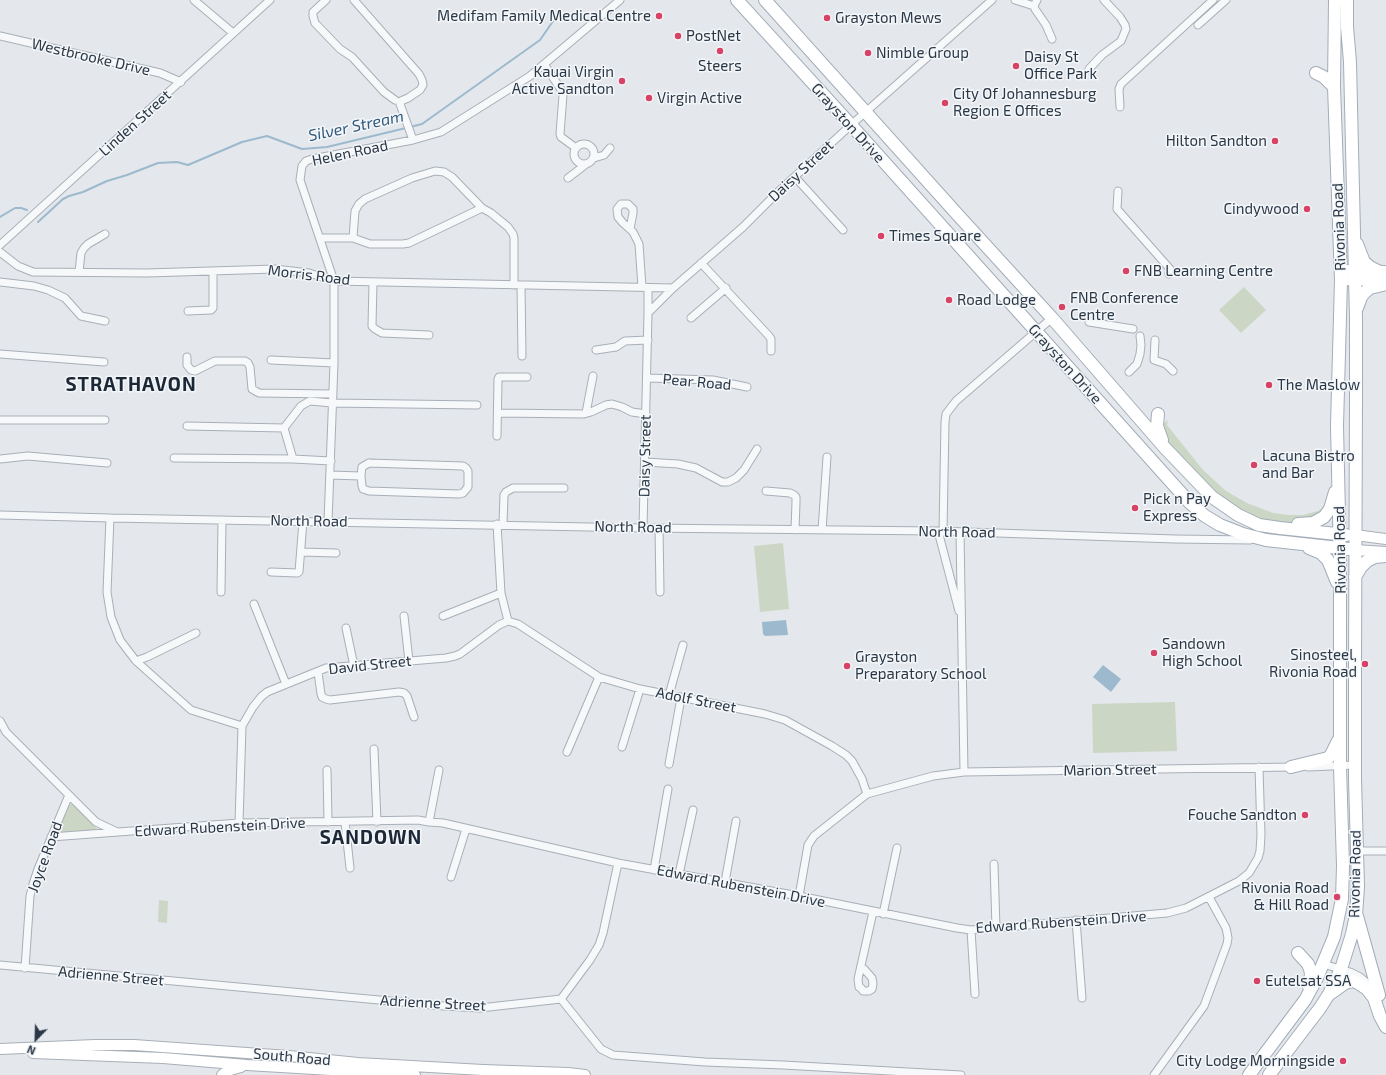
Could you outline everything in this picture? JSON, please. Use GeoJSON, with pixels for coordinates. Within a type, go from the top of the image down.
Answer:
{"type":"FeatureCollection","features":[{"type":"Feature","properties":{"kind":"main road","name":"Grayston Drive"},"geometry":{"type":"LineString","coordinates":[[737,0],[851,125],[1182,495],[1205,516],[1237,532],[1266,540],[1355,550]]}},
{"type":"Feature","properties":{"kind":"main road","name":"Grayston Drive"},"geometry":{"type":"LineString","coordinates":[[765,0],[1052,318],[1165,448],[1212,497],[1238,515],[1259,525],[1355,535]]}},
{"type":"Feature","properties":{"kind":"main road","name":"Rivonia Road"},"geometry":{"type":"LineString","coordinates":[[1249,1075],[1305,1000],[1317,978],[1334,937],[1342,899],[1343,866],[1340,766],[1340,534],[1337,398],[1341,321],[1341,275],[1334,87],[1335,0]]}},
{"type":"Feature","properties":{"kind":"main road","name":"Rivonia Road"},"geometry":{"type":"LineString","coordinates":[[1269,1075],[1329,994],[1341,969],[1352,934],[1356,915],[1358,887],[1355,765],[1356,318],[1350,62],[1347,27],[1347,0]]}},
{"type":"Feature","properties":{"kind":"main road"},"geometry":{"type":"LineString","coordinates":[[1347,27],[1349,13],[1355,0]]}},
{"type":"Feature","properties":{"kind":"main road"},"geometry":{"type":"LineString","coordinates":[[1316,73],[1324,77],[1334,87]]}},
{"type":"Feature","properties":{"kind":"main road"},"geometry":{"type":"LineString","coordinates":[[1336,144],[1351,144]]}},
{"type":"Feature","properties":{"kind":"main road"},"geometry":{"type":"LineString","coordinates":[[1354,236],[1364,262],[1370,267],[1382,271]]}},
{"type":"Feature","properties":{"kind":"main road"},"geometry":{"type":"LineString","coordinates":[[1356,318],[1358,305],[1365,292],[1370,288],[1386,284]]}},
{"type":"Feature","properties":{"kind":"main road"},"geometry":{"type":"LineString","coordinates":[[1158,414],[1157,426],[1165,448]]}},
{"type":"Feature","properties":{"kind":"main road"},"geometry":{"type":"LineString","coordinates":[[1145,424],[1142,436],[1148,457]]}},
{"type":"Feature","properties":{"kind":"main road"},"geometry":{"type":"LineString","coordinates":[[1259,525],[1309,524],[1319,521],[1330,509],[1338,480]]}},
{"type":"Feature","properties":{"kind":"main road"},"geometry":{"type":"LineString","coordinates":[[1290,542],[1317,551],[1327,558],[1334,572],[1340,597]]}},
{"type":"Feature","properties":{"kind":"main road"},"geometry":{"type":"LineString","coordinates":[[1355,577],[1367,560],[1375,557],[1386,556]]}},
{"type":"Feature","properties":{"kind":"main road"},"geometry":{"type":"LineString","coordinates":[[1291,767],[1328,758],[1331,756],[1340,735]]}},
{"type":"Feature","properties":{"kind":"main road"},"geometry":{"type":"LineString","coordinates":[[1323,964],[1335,957],[1337,954],[1358,887]]}},
{"type":"Feature","properties":{"kind":"main road"},"geometry":{"type":"LineString","coordinates":[[1356,915],[1379,995]]}},
{"type":"Feature","properties":{"kind":"main road"},"geometry":{"type":"LineString","coordinates":[[1298,953],[1308,964],[1310,969],[1310,984],[1305,1000]]}},
{"type":"Feature","properties":{"kind":"main road"},"geometry":{"type":"LineString","coordinates":[[1262,1058],[1288,1036],[1313,1006],[1330,978],[1341,969]]}},
{"type":"Feature","properties":{"kind":"main road"},"geometry":{"type":"LineString","coordinates":[[1329,994],[1345,983],[1358,983],[1372,994],[1380,1016],[1386,1027]]}},
{"type":"Feature","properties":{"kind":"street"},"geometry":{"type":"LineString","coordinates":[[194,0],[233,33]]}},
{"type":"Feature","properties":{"kind":"street","name":"Linden Street"},"geometry":{"type":"LineString","coordinates":[[0,245],[182,82],[270,0]]}},
{"type":"Feature","properties":{"kind":"street"},"geometry":{"type":"LineString","coordinates":[[326,0],[314,12],[313,16],[315,23],[340,49],[352,57],[384,92],[399,102],[412,136]]}},
{"type":"Feature","properties":{"kind":"street"},"geometry":{"type":"LineString","coordinates":[[354,0],[419,74],[422,80],[423,85],[420,90],[399,102]]}},
{"type":"Feature","properties":{"kind":"street","name":"Helen Road"},"geometry":{"type":"LineString","coordinates":[[328,522],[334,363],[334,281],[300,180],[301,169],[306,161],[312,159],[412,136],[442,132],[530,76],[620,0]]}},
{"type":"Feature","properties":{"kind":"street","name":"Daisy Street"},"geometry":{"type":"LineString","coordinates":[[648,313],[673,288],[743,227],[851,125],[992,0]]}},
{"type":"Feature","properties":{"kind":"street"},"geometry":{"type":"LineString","coordinates":[[1015,0],[1036,3],[1035,9],[1046,25],[1052,39]]}},
{"type":"Feature","properties":{"kind":"street"},"geometry":{"type":"LineString","coordinates":[[1089,69],[1102,55],[1121,41],[1126,29],[1120,17],[1104,0]]}},
{"type":"Feature","properties":{"kind":"street"},"geometry":{"type":"LineString","coordinates":[[1120,107],[1119,89],[1121,84],[1213,0]]}},
{"type":"Feature","properties":{"kind":"street"},"geometry":{"type":"LineString","coordinates":[[1198,25],[1226,0]]}},
{"type":"Feature","properties":{"kind":"street","name":"Westbrooke Drive"},"geometry":{"type":"LineString","coordinates":[[0,36],[154,72],[182,82]]}},
{"type":"Feature","properties":{"kind":"street"},"geometry":{"type":"LineString","coordinates":[[544,64],[562,90],[561,137],[576,148]]}},
{"type":"Feature","properties":{"kind":"street"},"geometry":{"type":"LineString","coordinates":[[586,165],[581,164],[575,159],[574,155],[576,148],[583,144],[589,145],[594,152],[594,158]]}},
{"type":"Feature","properties":{"kind":"street"},"geometry":{"type":"LineString","coordinates":[[568,178],[590,163],[594,158],[604,155],[610,148]]}},
{"type":"Feature","properties":{"kind":"street"},"geometry":{"type":"LineString","coordinates":[[353,238],[355,211],[364,199],[412,178],[435,171],[449,174],[482,208],[503,222],[508,227],[514,238],[522,356]]}},
{"type":"Feature","properties":{"kind":"street"},"geometry":{"type":"LineString","coordinates":[[795,177],[843,230]]}},
{"type":"Feature","properties":{"kind":"street"},"geometry":{"type":"LineString","coordinates":[[1118,190],[1117,209],[1130,225],[1150,242],[1170,268]]}},
{"type":"Feature","properties":{"kind":"street"},"geometry":{"type":"LineString","coordinates":[[320,238],[353,238],[370,244],[409,243],[482,208]]}},
{"type":"Feature","properties":{"kind":"street"},"geometry":{"type":"LineString","coordinates":[[1129,216],[1130,225]]}},
{"type":"Feature","properties":{"kind":"street","name":"Daisy Street"},"geometry":{"type":"LineString","coordinates":[[630,229],[638,239],[648,313],[644,528]]}},
{"type":"Feature","properties":{"kind":"street"},"geometry":{"type":"LineString","coordinates":[[79,272],[81,253],[84,248],[105,234]]}},
{"type":"Feature","properties":{"kind":"street","name":"Morris Road"},"geometry":{"type":"LineString","coordinates":[[0,252],[18,266],[29,271],[147,273],[282,269],[309,273],[334,281],[673,288]]}},
{"type":"Feature","properties":{"kind":"street"},"geometry":{"type":"LineString","coordinates":[[701,263],[726,288],[769,336],[771,340],[771,351]]}},
{"type":"Feature","properties":{"kind":"street"},"geometry":{"type":"LineString","coordinates":[[188,311],[211,310],[213,308],[213,271]]}},
{"type":"Feature","properties":{"kind":"street"},"geometry":{"type":"LineString","coordinates":[[1341,275],[1354,275],[1382,271]]}},
{"type":"Feature","properties":{"kind":"street"},"geometry":{"type":"LineString","coordinates":[[1354,275],[1386,281]]}},
{"type":"Feature","properties":{"kind":"street"},"geometry":{"type":"LineString","coordinates":[[0,282],[34,286],[48,290],[65,298],[82,316],[105,321]]}},
{"type":"Feature","properties":{"kind":"street"},"geometry":{"type":"LineString","coordinates":[[372,282],[372,326],[375,330],[382,333],[430,335]]}},
{"type":"Feature","properties":{"kind":"street"},"geometry":{"type":"LineString","coordinates":[[691,318],[726,288]]}},
{"type":"Feature","properties":{"kind":"street"},"geometry":{"type":"LineString","coordinates":[[961,619],[940,532],[946,414],[956,402],[1052,318]]}},
{"type":"Feature","properties":{"kind":"street"},"geometry":{"type":"LineString","coordinates":[[1089,322],[1133,329]]}},
{"type":"Feature","properties":{"kind":"street"},"geometry":{"type":"LineString","coordinates":[[1130,372],[1139,360],[1141,347],[1140,336]]}},
{"type":"Feature","properties":{"kind":"street"},"geometry":{"type":"LineString","coordinates":[[596,350],[616,347],[625,341],[648,340]]}},
{"type":"Feature","properties":{"kind":"street"},"geometry":{"type":"LineString","coordinates":[[1155,340],[1154,360],[1166,364],[1173,371]]}},
{"type":"Feature","properties":{"kind":"street"},"geometry":{"type":"LineString","coordinates":[[0,354],[104,362]]}},
{"type":"Feature","properties":{"kind":"street"},"geometry":{"type":"LineString","coordinates":[[187,357],[187,365],[191,370],[195,371],[215,361],[245,361],[250,367],[250,384],[252,389],[259,393],[333,394]]}},
{"type":"Feature","properties":{"kind":"street"},"geometry":{"type":"LineString","coordinates":[[271,360],[334,363]]}},
{"type":"Feature","properties":{"kind":"street"},"geometry":{"type":"LineString","coordinates":[[586,413],[592,376]]}},
{"type":"Feature","properties":{"kind":"street"},"geometry":{"type":"LineString","coordinates":[[497,436],[497,381],[499,377],[526,377]]}},
{"type":"Feature","properties":{"kind":"street","name":"Pear Road"},"geometry":{"type":"LineString","coordinates":[[647,378],[712,380],[747,387]]}},
{"type":"Feature","properties":{"kind":"street"},"geometry":{"type":"LineString","coordinates":[[284,428],[301,406],[313,401],[332,403],[477,405]]}},
{"type":"Feature","properties":{"kind":"street"},"geometry":{"type":"LineString","coordinates":[[498,413],[586,413],[602,406],[612,404],[632,412],[646,414]]}},
{"type":"Feature","properties":{"kind":"street"},"geometry":{"type":"LineString","coordinates":[[0,420],[105,420]]}},
{"type":"Feature","properties":{"kind":"street"},"geometry":{"type":"LineString","coordinates":[[188,426],[284,428]]}},
{"type":"Feature","properties":{"kind":"street"},"geometry":{"type":"LineString","coordinates":[[284,428],[293,459]]}},
{"type":"Feature","properties":{"kind":"street"},"geometry":{"type":"LineString","coordinates":[[645,462],[678,464],[696,468],[722,482],[728,482],[736,478],[744,470],[757,449]]}},
{"type":"Feature","properties":{"kind":"street"},"geometry":{"type":"LineString","coordinates":[[0,458],[28,456],[107,463]]}},
{"type":"Feature","properties":{"kind":"street"},"geometry":{"type":"LineString","coordinates":[[174,458],[293,459],[330,461]]}},
{"type":"Feature","properties":{"kind":"street"},"geometry":{"type":"LineString","coordinates":[[822,530],[827,458]]}},
{"type":"Feature","properties":{"kind":"street"},"geometry":{"type":"LineString","coordinates":[[369,463],[459,466],[466,468],[468,471],[468,488],[463,493],[459,494],[369,491],[364,489],[362,486],[361,476],[362,467],[369,463]]}},
{"type":"Feature","properties":{"kind":"street"},"geometry":{"type":"LineString","coordinates":[[330,475],[361,476]]}},
{"type":"Feature","properties":{"kind":"street"},"geometry":{"type":"LineString","coordinates":[[508,621],[501,593],[500,524],[504,495],[513,488],[564,488]]}},
{"type":"Feature","properties":{"kind":"street"},"geometry":{"type":"LineString","coordinates":[[766,491],[790,493],[796,497],[795,530]]}},
{"type":"Feature","properties":{"kind":"street","name":"North Road"},"geometry":{"type":"LineString","coordinates":[[0,515],[644,528],[960,532],[1266,540]]}},
{"type":"Feature","properties":{"kind":"street"},"geometry":{"type":"LineString","coordinates":[[110,518],[107,592],[111,617],[120,640],[136,661],[191,710],[242,726]]}},
{"type":"Feature","properties":{"kind":"street"},"geometry":{"type":"LineString","coordinates":[[221,592],[222,520]]}},
{"type":"Feature","properties":{"kind":"street"},"geometry":{"type":"LineString","coordinates":[[271,572],[298,573],[303,521]]}},
{"type":"Feature","properties":{"kind":"street"},"geometry":{"type":"LineString","coordinates":[[659,528],[660,592]]}},
{"type":"Feature","properties":{"kind":"street"},"geometry":{"type":"LineString","coordinates":[[960,532],[964,772]]}},
{"type":"Feature","properties":{"kind":"street","name":"Grayston Drive"},"geometry":{"type":"LineString","coordinates":[[1355,535],[1386,539]]}},
{"type":"Feature","properties":{"kind":"street","name":"Grayston Drive"},"geometry":{"type":"LineString","coordinates":[[1355,550],[1386,552]]}},
{"type":"Feature","properties":{"kind":"street"},"geometry":{"type":"LineString","coordinates":[[301,552],[336,553]]}},
{"type":"Feature","properties":{"kind":"street"},"geometry":{"type":"LineString","coordinates":[[443,616],[501,593]]}},
{"type":"Feature","properties":{"kind":"street"},"geometry":{"type":"LineString","coordinates":[[254,604],[286,684]]}},
{"type":"Feature","properties":{"kind":"street"},"geometry":{"type":"LineString","coordinates":[[404,616],[409,661]]}},
{"type":"Feature","properties":{"kind":"street","name":"David Street"},"geometry":{"type":"LineString","coordinates":[[239,823],[242,726],[248,714],[261,696],[272,689],[326,668],[446,658],[460,654],[499,624],[508,621]]}},
{"type":"Feature","properties":{"kind":"street","name":"Adolf Street"},"geometry":{"type":"LineString","coordinates":[[508,621],[518,624],[599,677],[640,689],[765,714],[792,723],[846,755],[852,761],[862,779],[867,794]]}},
{"type":"Feature","properties":{"kind":"street"},"geometry":{"type":"LineString","coordinates":[[346,628],[354,666]]}},
{"type":"Feature","properties":{"kind":"street"},"geometry":{"type":"LineString","coordinates":[[136,661],[196,634]]}},
{"type":"Feature","properties":{"kind":"street"},"geometry":{"type":"LineString","coordinates":[[669,695],[683,645]]}},
{"type":"Feature","properties":{"kind":"street"},"geometry":{"type":"LineString","coordinates":[[318,672],[321,694],[322,697],[326,699],[330,700],[399,692],[404,693],[407,696],[414,717]]}},
{"type":"Feature","properties":{"kind":"street"},"geometry":{"type":"LineString","coordinates":[[567,752],[599,677]]}},
{"type":"Feature","properties":{"kind":"street"},"geometry":{"type":"LineString","coordinates":[[622,747],[640,689]]}},
{"type":"Feature","properties":{"kind":"street"},"geometry":{"type":"LineString","coordinates":[[669,764],[681,698]]}},
{"type":"Feature","properties":{"kind":"street","name":"Edward Rubenstein Drive"},"geometry":{"type":"LineString","coordinates":[[0,721],[6,732],[96,822],[117,832]]}},
{"type":"Feature","properties":{"kind":"street"},"geometry":{"type":"LineString","coordinates":[[0,738],[6,732]]}},
{"type":"Feature","properties":{"kind":"street"},"geometry":{"type":"LineString","coordinates":[[374,749],[377,822]]}},
{"type":"Feature","properties":{"kind":"street","name":"Marion Street"},"geometry":{"type":"LineString","coordinates":[[867,794],[933,776],[964,772],[1355,765]]}},
{"type":"Feature","properties":{"kind":"street","name":"Edward Rubenstein Drive"},"geometry":{"type":"LineString","coordinates":[[51,837],[239,823],[377,822],[418,820],[466,829],[618,864],[725,882],[971,930],[1167,913],[1186,908],[1239,881],[1249,873],[1258,858],[1262,835],[1259,767]]}},
{"type":"Feature","properties":{"kind":"street"},"geometry":{"type":"LineString","coordinates":[[327,770],[328,822]]}},
{"type":"Feature","properties":{"kind":"street"},"geometry":{"type":"LineString","coordinates":[[429,822],[439,770]]}},
{"type":"Feature","properties":{"kind":"street"},"geometry":{"type":"LineString","coordinates":[[654,870],[668,789]]}},
{"type":"Feature","properties":{"kind":"street"},"geometry":{"type":"LineString","coordinates":[[799,896],[806,853],[810,841],[814,836],[867,794]]}},
{"type":"Feature","properties":{"kind":"street","name":"Joyce Road"},"geometry":{"type":"LineString","coordinates":[[25,968],[30,896],[38,869],[69,795]]}},
{"type":"Feature","properties":{"kind":"street"},"geometry":{"type":"LineString","coordinates":[[679,874],[693,810]]}},
{"type":"Feature","properties":{"kind":"street"},"geometry":{"type":"LineString","coordinates":[[725,882],[736,821]]}},
{"type":"Feature","properties":{"kind":"street"},"geometry":{"type":"LineString","coordinates":[[345,822],[350,868]]}},
{"type":"Feature","properties":{"kind":"street"},"geometry":{"type":"LineString","coordinates":[[451,877],[466,829]]}},
{"type":"Feature","properties":{"kind":"street"},"geometry":{"type":"LineString","coordinates":[[883,914],[897,848]]}},
{"type":"Feature","properties":{"kind":"street"},"geometry":{"type":"LineString","coordinates":[[1357,851],[1386,850]]}},
{"type":"Feature","properties":{"kind":"street"},"geometry":{"type":"LineString","coordinates":[[618,864],[599,945],[590,960],[561,999],[601,1049],[613,1055],[705,1062],[783,1064],[961,1075]]}},
{"type":"Feature","properties":{"kind":"street"},"geometry":{"type":"LineString","coordinates":[[994,864],[996,928]]}},
{"type":"Feature","properties":{"kind":"street"},"geometry":{"type":"LineString","coordinates":[[1154,1075],[1204,1006],[1227,944],[1228,938],[1226,928],[1209,897]]}},
{"type":"Feature","properties":{"kind":"street"},"geometry":{"type":"LineString","coordinates":[[862,969],[873,912]]}},
{"type":"Feature","properties":{"kind":"street"},"geometry":{"type":"LineString","coordinates":[[1076,920],[1082,998]]}},
{"type":"Feature","properties":{"kind":"street"},"geometry":{"type":"LineString","coordinates":[[971,930],[975,994]]}},
{"type":"Feature","properties":{"kind":"street"},"geometry":{"type":"LineString","coordinates":[[1323,964],[1341,969],[1360,977],[1370,985],[1379,995],[1386,1022]]}},
{"type":"Feature","properties":{"kind":"street","name":"Adrienne Street"},"geometry":{"type":"LineString","coordinates":[[0,965],[444,1006],[480,1008],[561,999]]}},
{"type":"Feature","properties":{"kind":"street","name":"South Road"},"geometry":{"type":"LineString","coordinates":[[0,1050],[95,1044],[134,1045],[358,1063],[521,1074],[543,1072],[585,1075]]}},
{"type":"Feature","properties":{"kind":"street","name":"South Road"},"geometry":{"type":"LineString","coordinates":[[0,1050],[44,1054],[163,1058],[325,1072],[415,1075]]}},
{"type":"Feature","properties":{"kind":"street"},"geometry":{"type":"LineString","coordinates":[[222,1075],[227,1071],[246,1065]]}},
{"type":"Feature","properties":{"kind":"green space"},"geometry":{"type":"Polygon","coordinates":[[[1244,287],[1266,310],[1241,333],[1219,310],[1244,287]]]}},
{"type":"Feature","properties":{"kind":"green space"},"geometry":{"type":"Polygon","coordinates":[[[1168,420],[1167,425],[1203,470],[1226,491],[1247,503],[1273,513],[1303,515],[1318,511],[1333,502],[1308,525],[1258,523],[1240,515],[1151,434],[1168,420]]]}},
{"type":"Feature","properties":{"kind":"green space"},"geometry":{"type":"Polygon","coordinates":[[[783,543],[789,609],[760,612],[754,546],[783,543]]]}},
{"type":"Feature","properties":{"kind":"green space"},"geometry":{"type":"Polygon","coordinates":[[[1175,702],[1177,751],[1093,753],[1092,704],[1175,702]]]}},
{"type":"Feature","properties":{"kind":"green space"},"geometry":{"type":"Polygon","coordinates":[[[71,804],[75,806],[98,830],[61,833],[59,828],[71,804]]]}},
{"type":"Feature","properties":{"kind":"green space"},"geometry":{"type":"Polygon","coordinates":[[[159,900],[168,901],[167,923],[158,922],[159,900]]]}},
{"type":"Feature","properties":{"kind":"water"},"geometry":{"type":"Polygon","coordinates":[[[786,620],[788,635],[765,636],[763,634],[762,622],[786,620]]]}},
{"type":"Feature","properties":{"kind":"water"},"geometry":{"type":"Polygon","coordinates":[[[1103,665],[1121,679],[1111,692],[1093,677],[1103,665]]]}},
{"type":"Feature","properties":{"kind":"waterway","name":"Silver Stream"},"geometry":{"type":"LineString","coordinates":[[410,127],[422,124],[540,40],[558,14]]}},
{"type":"Feature","properties":{"kind":"waterway","name":"Silver Stream"},"geometry":{"type":"LineString","coordinates":[[38,222],[63,199],[69,196],[158,163],[177,162],[188,165],[242,142],[267,136],[302,149],[327,147],[406,128]]}},
{"type":"Feature","properties":{"kind":"waterway"},"geometry":{"type":"LineString","coordinates":[[0,217],[15,208],[27,210]]}},
{"type":"Feature","properties":{"kind":"place","name":"Medifam Family Medical Centre"},"geometry":{"type":"Point","coordinates":[659,16]}},
{"type":"Feature","properties":{"kind":"place","name":"Grayston Mews"},"geometry":{"type":"Point","coordinates":[827,18]}},
{"type":"Feature","properties":{"kind":"place","name":"PostNet"},"geometry":{"type":"Point","coordinates":[678,36]}},
{"type":"Feature","properties":{"kind":"place","name":"Steers"},"geometry":{"type":"Point","coordinates":[720,51]}},
{"type":"Feature","properties":{"kind":"place","name":"Nimble Group"},"geometry":{"type":"Point","coordinates":[868,53]}},
{"type":"Feature","properties":{"kind":"place","name":"Daisy St Office Park"},"geometry":{"type":"Point","coordinates":[1016,66]}},
{"type":"Feature","properties":{"kind":"place","name":"Kauai Virgin Active Sandton"},"geometry":{"type":"Point","coordinates":[622,81]}},
{"type":"Feature","properties":{"kind":"place","name":"Virgin Active"},"geometry":{"type":"Point","coordinates":[649,98]}},
{"type":"Feature","properties":{"kind":"place","name":"City Of Johannesburg Region E Offices"},"geometry":{"type":"Point","coordinates":[945,103]}},
{"type":"Feature","properties":{"kind":"place","name":"Hilton Sandton"},"geometry":{"type":"Point","coordinates":[1275,141]}},
{"type":"Feature","properties":{"kind":"place","name":"Cindywood"},"geometry":{"type":"Point","coordinates":[1307,209]}},
{"type":"Feature","properties":{"kind":"place","name":"Times Square"},"geometry":{"type":"Point","coordinates":[881,236]}},
{"type":"Feature","properties":{"kind":"place","name":"FNB Learning Centre"},"geometry":{"type":"Point","coordinates":[1126,271]}},
{"type":"Feature","properties":{"kind":"place","name":"Road Lodge"},"geometry":{"type":"Point","coordinates":[949,300]}},
{"type":"Feature","properties":{"kind":"place","name":"FNB Conference Centre"},"geometry":{"type":"Point","coordinates":[1062,307]}},
{"type":"Feature","properties":{"kind":"place","name":"The Maslow"},"geometry":{"type":"Point","coordinates":[1269,385]}},
{"type":"Feature","properties":{"kind":"place","name":"Lacuna Bistro and Bar"},"geometry":{"type":"Point","coordinates":[1254,465]}},
{"type":"Feature","properties":{"kind":"place","name":"Pick n Pay Express"},"geometry":{"type":"Point","coordinates":[1135,508]}},
{"type":"Feature","properties":{"kind":"place","name":"Sandown High School"},"geometry":{"type":"Point","coordinates":[1154,653]}},
{"type":"Feature","properties":{"kind":"place","name":"Sinosteel, Rivonia Road"},"geometry":{"type":"Point","coordinates":[1365,664]}},
{"type":"Feature","properties":{"kind":"place","name":"Grayston Preparatory School"},"geometry":{"type":"Point","coordinates":[847,666]}},
{"type":"Feature","properties":{"kind":"place","name":"Fouche Sandton"},"geometry":{"type":"Point","coordinates":[1305,815]}},
{"type":"Feature","properties":{"kind":"place","name":"Rivonia Road & Hill Road"},"geometry":{"type":"Point","coordinates":[1337,897]}},
{"type":"Feature","properties":{"kind":"place","name":"Eutelsat SSA"},"geometry":{"type":"Point","coordinates":[1257,981]}},
{"type":"Feature","properties":{"kind":"place","name":"City Lodge Morningside"},"geometry":{"type":"Point","coordinates":[1343,1061]}},
{"type":"Feature","properties":{"kind":"district","name":"STRATHAVON"},"geometry":{"type":"Point","coordinates":[131,385]}},
{"type":"Feature","properties":{"kind":"district","name":"SANDOWN"},"geometry":{"type":"Point","coordinates":[371,838]}}]}
